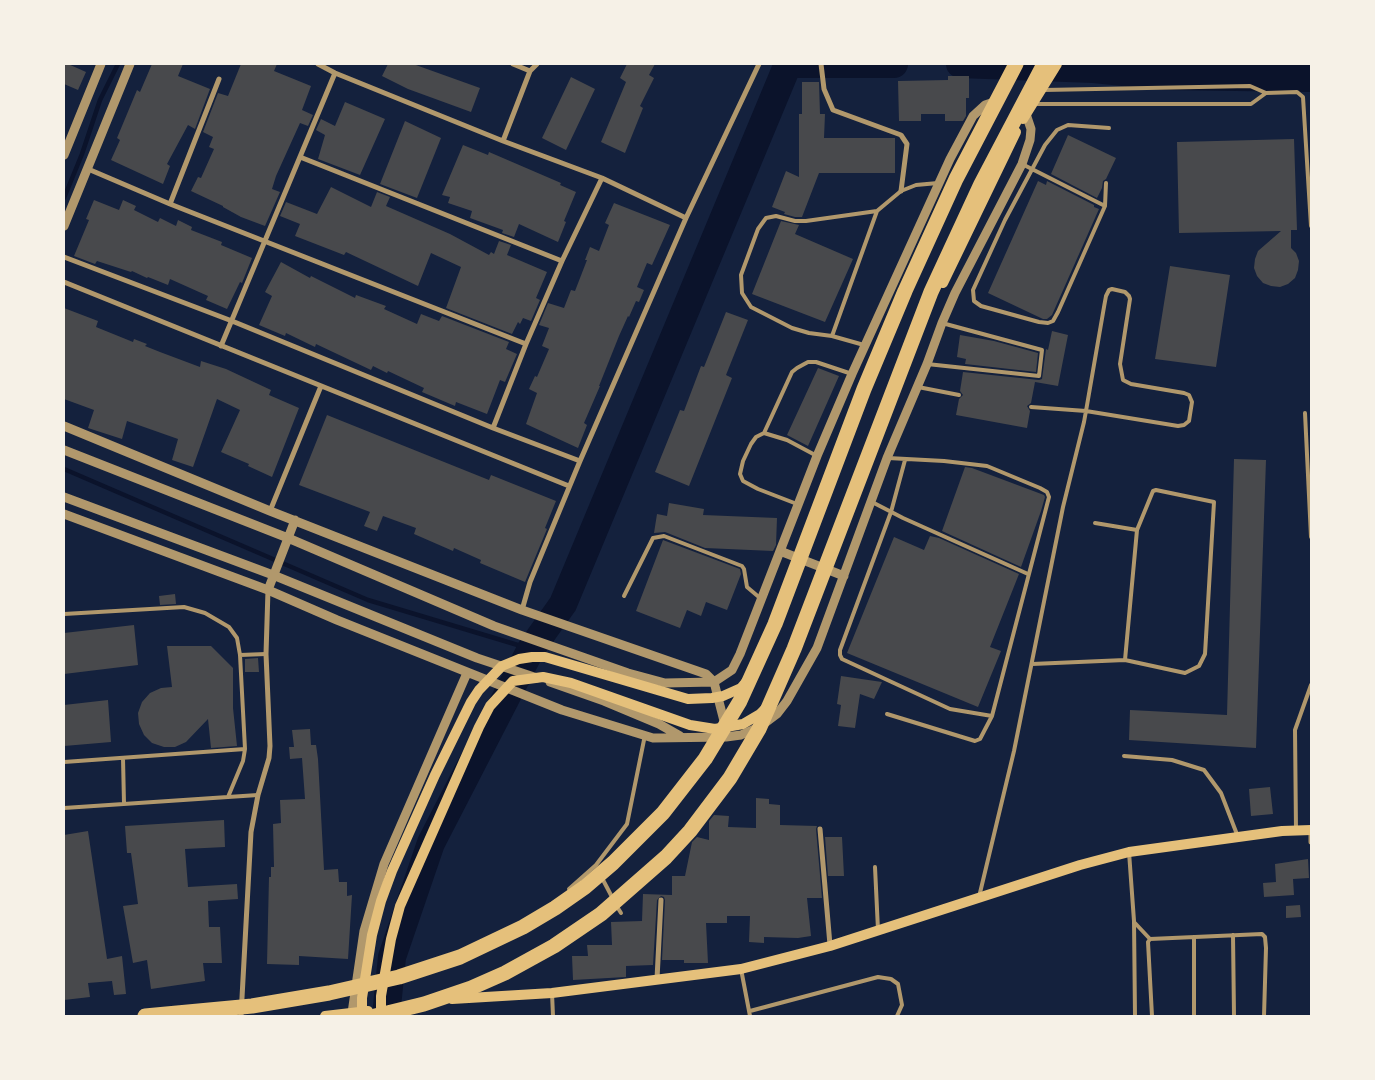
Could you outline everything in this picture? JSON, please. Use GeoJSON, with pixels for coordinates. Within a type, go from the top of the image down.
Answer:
{"type":"FeatureCollection","features":[{"type":"Feature","properties":{"kind":"highway"},"geometry":{"type":"LineString","coordinates":[[379,1014],[424,1004],[472,988],[505,973],[561,941],[601,914],[666,857],[690,831],[730,778],[759,729],[794,649],[931,292],[981,184],[1044,64]]}},
{"type":"Feature","properties":{"kind":"highway"},"geometry":{"type":"LineString","coordinates":[[145,1016],[252,1006],[328,994],[399,977],[460,957],[506,936],[555,908],[585,887],[663,813],[705,759],[740,700],[775,624],[864,389],[905,291],[956,179],[1016,68]]}},
{"type":"Feature","properties":{"kind":"main road"},"geometry":{"type":"LineString","coordinates":[[379,1014],[391,939],[400,906],[479,727],[490,706],[513,681],[543,677],[571,683],[690,724],[715,729],[743,724],[760,714],[767,707],[807,623],[918,335],[1013,138],[1058,64]]}},
{"type":"Feature","properties":{"kind":"main road"},"geometry":{"type":"LineString","coordinates":[[356,1015],[362,998],[372,936],[381,900],[392,871],[471,702],[502,666],[519,659],[545,657],[688,699],[712,698],[731,693],[740,688],[756,668],[763,655],[891,329],[952,191],[1016,68]]}},
{"type":"Feature","properties":{"kind":"main road"},"geometry":{"type":"LineString","coordinates":[[325,1016],[379,1014],[404,1005],[472,997],[552,993],[741,969],[830,946],[1080,865],[1129,852],[1296,830],[1311,830]]}},
{"type":"Feature","properties":{"kind":"street"},"geometry":{"type":"LineString","coordinates":[[64,155],[101,64]]}},
{"type":"Feature","properties":{"kind":"street"},"geometry":{"type":"LineString","coordinates":[[64,226],[130,64]]}},
{"type":"Feature","properties":{"kind":"street"},"geometry":{"type":"LineString","coordinates":[[318,64],[335,73],[503,141],[602,178],[686,218]]}},
{"type":"Feature","properties":{"kind":"street"},"geometry":{"type":"LineString","coordinates":[[513,64],[530,71]]}},
{"type":"Feature","properties":{"kind":"street"},"geometry":{"type":"LineString","coordinates":[[503,141],[530,71],[537,64]]}},
{"type":"Feature","properties":{"kind":"street"},"geometry":{"type":"LineString","coordinates":[[522,610],[530,582],[569,486],[686,218],[759,64]]}},
{"type":"Feature","properties":{"kind":"street"},"geometry":{"type":"LineString","coordinates":[[821,64],[824,89],[833,110],[901,135],[907,144],[901,191]]}},
{"type":"Feature","properties":{"kind":"street"},"geometry":{"type":"LineString","coordinates":[[222,344],[335,73]]}},
{"type":"Feature","properties":{"kind":"street"},"geometry":{"type":"LineString","coordinates":[[170,204],[219,79]]}},
{"type":"Feature","properties":{"kind":"street"},"geometry":{"type":"LineString","coordinates":[[64,450],[288,538],[511,632],[628,674],[665,682],[714,682],[732,670],[740,654],[817,456],[938,182],[973,116],[985,105],[1000,100]]}},
{"type":"Feature","properties":{"kind":"street"},"geometry":{"type":"LineString","coordinates":[[64,514],[268,590],[336,620],[515,693],[562,710],[653,738],[741,735],[761,726],[777,714],[787,702],[817,648],[887,458],[918,387],[955,292],[1022,164],[1030,140],[1031,129],[1026,114]]}},
{"type":"Feature","properties":{"kind":"street"},"geometry":{"type":"LineString","coordinates":[[300,157],[562,260]]}},
{"type":"Feature","properties":{"kind":"street"},"geometry":{"type":"LineString","coordinates":[[88,169],[170,204],[526,344]]}},
{"type":"Feature","properties":{"kind":"street"},"geometry":{"type":"LineString","coordinates":[[493,428],[562,260],[602,178]]}},
{"type":"Feature","properties":{"kind":"street"},"geometry":{"type":"LineString","coordinates":[[64,257],[580,461]]}},
{"type":"Feature","properties":{"kind":"street"},"geometry":{"type":"LineString","coordinates":[[64,282],[222,344],[569,486]]}},
{"type":"Feature","properties":{"kind":"street"},"geometry":{"type":"LineString","coordinates":[[270,511],[321,386]]}},
{"type":"Feature","properties":{"kind":"street"},"geometry":{"type":"LineString","coordinates":[[64,426],[270,511],[522,610],[706,674],[714,682],[724,718],[726,737]]}},
{"type":"Feature","properties":{"kind":"street"},"geometry":{"type":"LineString","coordinates":[[64,497],[274,573],[477,658],[604,701],[659,724],[680,736]]}},
{"type":"Feature","properties":{"kind":"street"},"geometry":{"type":"LineString","coordinates":[[241,1016],[250,840],[258,795],[269,758],[270,746],[266,654],[268,590],[295,520]]}},
{"type":"Feature","properties":{"kind":"street"},"geometry":{"type":"LineString","coordinates":[[780,551],[844,576]]}},
{"type":"Feature","properties":{"kind":"street"},"geometry":{"type":"LineString","coordinates":[[356,1015],[364,931],[384,864],[470,674]]}},
{"type":"Feature","properties":{"kind":"street"},"geometry":{"type":"LineString","coordinates":[[820,829],[830,946]]}},
{"type":"Feature","properties":{"kind":"street"},"geometry":{"type":"LineString","coordinates":[[1311,830],[1311,842]]}},
{"type":"Feature","properties":{"kind":"street"},"geometry":{"type":"LineString","coordinates":[[657,979],[661,900]]}},
{"type":"Feature","properties":{"kind":"street"},"geometry":{"type":"LineString","coordinates":[[404,1005],[409,1016]]}},
{"type":"Feature","properties":{"kind":"lane"},"geometry":{"type":"LineString","coordinates":[[1044,87],[1250,86],[1266,93],[1297,92],[1301,94],[1303,97],[1311,226]]}},
{"type":"Feature","properties":{"kind":"lane"},"geometry":{"type":"LineString","coordinates":[[1032,104],[1251,104],[1266,93]]}},
{"type":"Feature","properties":{"kind":"lane"},"geometry":{"type":"LineString","coordinates":[[1106,183],[1105,206],[1053,321],[1048,323],[1039,322],[981,306],[974,301],[973,290],[1045,145],[1058,130],[1068,125],[1109,128]]}},
{"type":"Feature","properties":{"kind":"lane"},"geometry":{"type":"LineString","coordinates":[[1022,164],[1105,206]]}},
{"type":"Feature","properties":{"kind":"lane"},"geometry":{"type":"LineString","coordinates":[[832,336],[877,211],[901,191],[916,185],[938,182]]}},
{"type":"Feature","properties":{"kind":"lane"},"geometry":{"type":"LineString","coordinates":[[865,345],[792,328],[752,307],[742,293],[741,275],[758,229],[766,218],[771,216],[795,221],[806,221],[877,211]]}},
{"type":"Feature","properties":{"kind":"lane"},"geometry":{"type":"LineString","coordinates":[[979,898],[1014,751],[1063,507],[1086,411],[1106,296],[1112,288],[1125,292],[1130,299],[1120,364],[1122,380],[1131,384],[1184,392],[1189,395],[1192,402],[1189,421],[1184,425],[1178,426],[1086,411],[1031,407]]}},
{"type":"Feature","properties":{"kind":"lane"},"geometry":{"type":"LineString","coordinates":[[927,364],[1039,376],[1042,350],[942,323]]}},
{"type":"Feature","properties":{"kind":"lane"},"geometry":{"type":"LineString","coordinates":[[798,504],[758,490],[742,481],[740,474],[751,444],[756,437],[764,433],[792,372],[797,368],[808,362],[816,362],[852,374]]}},
{"type":"Feature","properties":{"kind":"lane"},"geometry":{"type":"LineString","coordinates":[[918,387],[959,395]]}},
{"type":"Feature","properties":{"kind":"lane"},"geometry":{"type":"LineString","coordinates":[[1304,413],[1311,537]]}},
{"type":"Feature","properties":{"kind":"lane"},"geometry":{"type":"LineString","coordinates":[[764,433],[786,440],[817,456]]}},
{"type":"Feature","properties":{"kind":"lane"},"geometry":{"type":"LineString","coordinates":[[887,458],[944,461],[987,466],[1047,492],[1049,497],[992,716],[980,739],[976,741],[887,714]]}},
{"type":"Feature","properties":{"kind":"lane"},"geometry":{"type":"LineString","coordinates":[[905,460],[891,512],[840,650],[842,659],[950,709],[992,716]]}},
{"type":"Feature","properties":{"kind":"lane"},"geometry":{"type":"LineString","coordinates":[[1032,664],[1125,660],[1185,673],[1199,666],[1205,654],[1214,502],[1154,490],[1137,530],[1125,660]]}},
{"type":"Feature","properties":{"kind":"lane"},"geometry":{"type":"LineString","coordinates":[[872,502],[1028,574]]}},
{"type":"Feature","properties":{"kind":"lane"},"geometry":{"type":"LineString","coordinates":[[1095,524],[1137,530]]}},
{"type":"Feature","properties":{"kind":"lane"},"geometry":{"type":"LineString","coordinates":[[624,596],[653,538],[664,536],[742,566],[747,586],[762,599]]}},
{"type":"Feature","properties":{"kind":"lane"},"geometry":{"type":"LineString","coordinates":[[64,614],[184,606],[204,613],[229,627],[237,638],[240,655],[244,749],[243,761],[228,797]]}},
{"type":"Feature","properties":{"kind":"lane"},"geometry":{"type":"LineString","coordinates":[[240,655],[266,654]]}},
{"type":"Feature","properties":{"kind":"lane"},"geometry":{"type":"LineString","coordinates":[[1296,830],[1295,730],[1311,684]]}},
{"type":"Feature","properties":{"kind":"lane"},"geometry":{"type":"LineString","coordinates":[[566,893],[596,866],[627,824],[645,736]]}},
{"type":"Feature","properties":{"kind":"lane"},"geometry":{"type":"LineString","coordinates":[[64,762],[244,749]]}},
{"type":"Feature","properties":{"kind":"lane"},"geometry":{"type":"LineString","coordinates":[[1124,756],[1172,760],[1204,770],[1221,792],[1238,838]]}},
{"type":"Feature","properties":{"kind":"lane"},"geometry":{"type":"LineString","coordinates":[[123,758],[124,804]]}},
{"type":"Feature","properties":{"kind":"lane"},"geometry":{"type":"LineString","coordinates":[[64,808],[258,795]]}},
{"type":"Feature","properties":{"kind":"lane"},"geometry":{"type":"LineString","coordinates":[[1129,852],[1134,922],[1135,1016]]}},
{"type":"Feature","properties":{"kind":"lane"},"geometry":{"type":"LineString","coordinates":[[596,866],[621,913]]}},
{"type":"Feature","properties":{"kind":"lane"},"geometry":{"type":"LineString","coordinates":[[875,868],[878,931]]}},
{"type":"Feature","properties":{"kind":"lane"},"geometry":{"type":"LineString","coordinates":[[1134,922],[1150,939],[1262,934],[1265,938],[1266,956],[1264,1016]]}},
{"type":"Feature","properties":{"kind":"lane"},"geometry":{"type":"LineString","coordinates":[[1233,935],[1234,1016]]}},
{"type":"Feature","properties":{"kind":"lane"},"geometry":{"type":"LineString","coordinates":[[1194,937],[1194,1016]]}},
{"type":"Feature","properties":{"kind":"lane"},"geometry":{"type":"LineString","coordinates":[[1150,939],[1148,942],[1152,1016]]}},
{"type":"Feature","properties":{"kind":"lane"},"geometry":{"type":"LineString","coordinates":[[741,969],[750,1016]]}},
{"type":"Feature","properties":{"kind":"lane"},"geometry":{"type":"LineString","coordinates":[[750,1011],[878,977],[891,979],[898,984],[902,1005],[897,1016]]}},
{"type":"Feature","properties":{"kind":"lane"},"geometry":{"type":"LineString","coordinates":[[552,993],[553,1016]]}},
{"type":"Feature","properties":{"kind":"building"},"geometry":{"type":"Polygon","coordinates":[[[64,64],[86,72],[78,90],[64,84],[64,64]]]}},
{"type":"Feature","properties":{"kind":"building"},"geometry":{"type":"Polygon","coordinates":[[[152,64],[183,64],[178,76],[210,89],[195,129],[188,125],[167,164],[170,166],[163,184],[111,160],[120,140],[117,138],[137,90],[140,92],[152,64]]]}},
{"type":"Feature","properties":{"kind":"building"},"geometry":{"type":"Polygon","coordinates":[[[241,64],[277,64],[274,71],[311,86],[302,110],[313,115],[308,126],[300,123],[276,176],[272,189],[280,192],[265,226],[241,217],[191,191],[198,177],[201,178],[214,149],[209,147],[213,137],[203,132],[218,93],[228,96],[241,64]]]}},
{"type":"Feature","properties":{"kind":"building"},"geometry":{"type":"Polygon","coordinates":[[[388,64],[413,64],[480,88],[471,112],[408,89],[382,76],[388,64]]]}},
{"type":"Feature","properties":{"kind":"building"},"geometry":{"type":"Polygon","coordinates":[[[627,64],[655,64],[649,75],[654,78],[640,106],[643,108],[625,153],[601,142],[626,82],[620,78],[627,64]]]}},
{"type":"Feature","properties":{"kind":"building"},"geometry":{"type":"Polygon","coordinates":[[[948,76],[969,76],[969,98],[966,98],[966,116],[963,121],[945,121],[945,114],[921,114],[921,121],[899,121],[898,81],[948,80],[948,76]]]}},
{"type":"Feature","properties":{"kind":"building"},"geometry":{"type":"Polygon","coordinates":[[[571,77],[595,89],[566,150],[542,138],[571,77]]]}},
{"type":"Feature","properties":{"kind":"building"},"geometry":{"type":"Polygon","coordinates":[[[802,82],[819,82],[820,114],[825,114],[824,138],[895,138],[895,173],[819,173],[802,217],[795,217],[784,214],[785,212],[772,207],[786,171],[799,177],[799,114],[802,114],[802,82]]]}},
{"type":"Feature","properties":{"kind":"building"},"geometry":{"type":"Polygon","coordinates":[[[345,102],[385,119],[360,175],[318,159],[325,135],[316,130],[321,119],[335,126],[345,102]]]}},
{"type":"Feature","properties":{"kind":"building"},"geometry":{"type":"Polygon","coordinates":[[[405,121],[441,138],[417,198],[380,184],[405,121]]]}},
{"type":"Feature","properties":{"kind":"building"},"geometry":{"type":"Polygon","coordinates":[[[1068,135],[1116,158],[1106,179],[1103,181],[1097,198],[1051,174],[1068,135]]]}},
{"type":"Feature","properties":{"kind":"building"},"geometry":{"type":"Polygon","coordinates":[[[1294,139],[1297,230],[1291,230],[1291,248],[1296,253],[1299,261],[1298,270],[1295,278],[1288,284],[1280,287],[1271,286],[1263,283],[1257,276],[1254,268],[1255,259],[1258,251],[1281,231],[1179,233],[1177,142],[1294,139]]]}},
{"type":"Feature","properties":{"kind":"building"},"geometry":{"type":"Polygon","coordinates":[[[463,145],[488,155],[489,152],[561,183],[560,185],[576,192],[558,242],[519,224],[514,237],[502,233],[503,230],[470,218],[472,211],[448,203],[450,197],[442,195],[463,145]]]}},
{"type":"Feature","properties":{"kind":"building"},"geometry":{"type":"Polygon","coordinates":[[[1038,181],[1046,185],[1047,181],[1099,209],[1052,315],[1047,319],[1043,319],[988,293],[1038,181]]]}},
{"type":"Feature","properties":{"kind":"building"},"geometry":{"type":"Polygon","coordinates":[[[331,187],[371,207],[377,192],[390,197],[386,206],[450,234],[489,255],[491,252],[494,254],[499,241],[511,245],[507,255],[547,272],[536,298],[540,300],[531,321],[523,318],[520,324],[518,322],[512,334],[446,308],[461,267],[431,253],[418,286],[346,252],[344,255],[295,236],[300,224],[280,216],[286,202],[317,214],[331,187]]]}},
{"type":"Feature","properties":{"kind":"building"},"geometry":{"type":"Polygon","coordinates":[[[94,200],[119,210],[123,200],[136,206],[134,210],[158,222],[160,218],[176,226],[178,220],[192,227],[191,230],[222,242],[221,245],[252,258],[242,283],[240,282],[227,309],[206,300],[208,296],[170,279],[168,285],[132,271],[97,261],[95,264],[74,256],[89,220],[86,219],[94,200]]]}},
{"type":"Feature","properties":{"kind":"building"},"geometry":{"type":"Polygon","coordinates":[[[614,203],[670,225],[652,265],[647,263],[637,287],[644,290],[639,302],[636,301],[619,336],[584,423],[587,425],[578,448],[526,424],[537,393],[529,389],[535,376],[537,377],[549,349],[542,346],[549,328],[539,325],[548,303],[564,308],[571,290],[575,291],[590,247],[599,251],[609,225],[605,223],[614,203]]]}},
{"type":"Feature","properties":{"kind":"building"},"geometry":{"type":"Polygon","coordinates":[[[781,221],[799,225],[795,234],[853,259],[825,322],[752,294],[781,221]]]}},
{"type":"Feature","properties":{"kind":"building"},"geometry":{"type":"Polygon","coordinates":[[[281,262],[310,278],[311,276],[355,298],[356,295],[386,306],[384,309],[417,324],[421,314],[439,321],[442,316],[509,342],[506,349],[517,354],[505,382],[500,380],[487,414],[456,402],[455,406],[422,392],[424,388],[388,371],[387,373],[373,366],[371,370],[316,344],[315,347],[286,333],[285,336],[259,325],[272,296],[265,292],[281,262]]]}},
{"type":"Feature","properties":{"kind":"building"},"geometry":{"type":"Polygon","coordinates":[[[1170,266],[1230,275],[1216,367],[1155,359],[1170,266]]]}},
{"type":"Feature","properties":{"kind":"building"},"geometry":{"type":"Polygon","coordinates":[[[64,308],[98,321],[96,327],[133,342],[134,339],[147,344],[145,346],[200,367],[201,361],[226,369],[271,390],[269,395],[299,408],[272,477],[248,466],[249,464],[221,452],[240,410],[217,399],[193,467],[172,460],[178,439],[127,421],[122,439],[88,428],[94,410],[64,399],[64,308]]]}},
{"type":"Feature","properties":{"kind":"building"},"geometry":{"type":"Polygon","coordinates":[[[726,312],[748,320],[726,375],[732,378],[689,486],[655,472],[680,410],[684,411],[701,366],[704,367],[726,312]]]}},
{"type":"Feature","properties":{"kind":"building"},"geometry":{"type":"Polygon","coordinates":[[[1052,331],[1068,335],[1058,386],[1035,382],[1031,403],[1027,406],[1030,411],[1027,428],[956,415],[959,399],[963,395],[960,391],[963,372],[1042,379],[1046,349],[1048,350],[1052,331]]]}},
{"type":"Feature","properties":{"kind":"building"},"geometry":{"type":"Polygon","coordinates":[[[960,335],[994,341],[1038,353],[1036,372],[965,364],[966,359],[957,357],[960,335]]]}},
{"type":"Feature","properties":{"kind":"building"},"geometry":{"type":"Polygon","coordinates":[[[818,368],[839,376],[808,446],[787,435],[818,368]]]}},
{"type":"Feature","properties":{"kind":"building"},"geometry":{"type":"Polygon","coordinates":[[[327,415],[489,480],[491,475],[556,501],[545,528],[547,529],[525,582],[480,563],[481,560],[454,548],[453,551],[414,534],[416,528],[383,516],[377,531],[364,526],[370,512],[299,485],[327,415]]]}},
{"type":"Feature","properties":{"kind":"building"},"geometry":{"type":"Polygon","coordinates":[[[1234,459],[1266,460],[1256,748],[1129,740],[1130,710],[1227,715],[1234,459]]]}},
{"type":"Feature","properties":{"kind":"building"},"geometry":{"type":"Polygon","coordinates":[[[965,467],[1044,495],[1041,511],[1021,567],[942,531],[965,467]]]}},
{"type":"Feature","properties":{"kind":"building"},"geometry":{"type":"Polygon","coordinates":[[[669,503],[704,509],[703,515],[777,518],[776,545],[773,551],[705,548],[665,532],[654,533],[657,514],[667,516],[669,503]]]}},
{"type":"Feature","properties":{"kind":"building"},"geometry":{"type":"Polygon","coordinates":[[[930,536],[939,538],[1019,574],[990,647],[1001,651],[978,707],[847,653],[894,537],[924,550],[930,536]]]}},
{"type":"Feature","properties":{"kind":"building"},"geometry":{"type":"Polygon","coordinates":[[[663,540],[740,569],[741,574],[727,610],[706,602],[701,616],[687,610],[680,628],[636,611],[663,540]]]}},
{"type":"Feature","properties":{"kind":"building"},"geometry":{"type":"Polygon","coordinates":[[[175,594],[176,604],[160,605],[159,596],[175,594]]]}},
{"type":"Feature","properties":{"kind":"building"},"geometry":{"type":"Polygon","coordinates":[[[134,625],[138,665],[64,674],[64,633],[134,625]]]}},
{"type":"Feature","properties":{"kind":"building"},"geometry":{"type":"Polygon","coordinates":[[[167,646],[211,646],[233,668],[233,708],[237,746],[211,748],[208,719],[186,742],[175,747],[164,747],[152,743],[144,735],[139,724],[138,713],[142,702],[150,693],[161,688],[172,687],[167,646]]]}},
{"type":"Feature","properties":{"kind":"building"},"geometry":{"type":"Polygon","coordinates":[[[258,658],[259,672],[245,672],[245,659],[258,658]]]}},
{"type":"Feature","properties":{"kind":"building"},"geometry":{"type":"Polygon","coordinates":[[[841,676],[882,682],[874,699],[860,694],[855,728],[838,726],[841,705],[837,704],[841,676]]]}},
{"type":"Feature","properties":{"kind":"building"},"geometry":{"type":"Polygon","coordinates":[[[108,700],[111,742],[64,746],[64,705],[108,700]]]}},
{"type":"Feature","properties":{"kind":"building"},"geometry":{"type":"Polygon","coordinates":[[[310,729],[311,745],[316,745],[318,759],[324,870],[338,869],[339,882],[347,882],[347,896],[352,895],[348,959],[299,956],[299,965],[267,964],[269,877],[271,877],[271,867],[274,867],[273,824],[281,823],[280,800],[305,799],[302,758],[290,759],[289,747],[294,747],[292,730],[310,729]]]}},
{"type":"Feature","properties":{"kind":"building"},"geometry":{"type":"Polygon","coordinates":[[[1270,787],[1273,814],[1251,816],[1249,789],[1270,787]]]}},
{"type":"Feature","properties":{"kind":"building"},"geometry":{"type":"Polygon","coordinates":[[[756,798],[769,799],[769,804],[780,805],[780,825],[817,826],[822,898],[807,898],[811,936],[798,938],[764,937],[764,943],[749,942],[750,916],[727,916],[727,923],[706,923],[708,963],[684,963],[684,960],[662,960],[665,900],[661,896],[657,900],[653,965],[626,966],[626,977],[573,980],[572,956],[588,956],[587,945],[612,945],[611,922],[642,921],[643,894],[672,895],[672,876],[685,876],[692,842],[697,837],[709,840],[709,821],[714,815],[729,816],[728,827],[756,828],[756,798]]]}},
{"type":"Feature","properties":{"kind":"building"},"geometry":{"type":"Polygon","coordinates":[[[224,820],[225,847],[185,849],[188,887],[237,884],[238,899],[208,901],[209,927],[220,927],[222,963],[203,963],[205,981],[151,989],[147,960],[133,963],[123,906],[138,904],[131,853],[127,853],[125,826],[224,820]]]}},
{"type":"Feature","properties":{"kind":"building"},"geometry":{"type":"Polygon","coordinates":[[[88,831],[107,959],[122,956],[126,994],[114,995],[112,981],[88,983],[90,997],[64,1000],[64,835],[88,831]]]}},
{"type":"Feature","properties":{"kind":"building"},"geometry":{"type":"Polygon","coordinates":[[[825,837],[842,837],[844,876],[828,876],[825,837]]]}},
{"type":"Feature","properties":{"kind":"building"},"geometry":{"type":"Polygon","coordinates":[[[1308,859],[1309,878],[1293,879],[1294,895],[1264,897],[1263,883],[1276,882],[1275,864],[1308,859]]]}},
{"type":"Feature","properties":{"kind":"building"},"geometry":{"type":"Polygon","coordinates":[[[1300,905],[1301,917],[1286,918],[1286,906],[1300,905]]]}},
{"type":"Feature","properties":{"kind":"waterway"},"geometry":{"type":"LineString","coordinates":[[64,198],[82,154],[100,100],[118,64]]}},
{"type":"Feature","properties":{"kind":"waterway"},"geometry":{"type":"LineString","coordinates":[[788,64],[894,64]]}},
{"type":"Feature","properties":{"kind":"waterway"},"geometry":{"type":"LineString","coordinates":[[386,1016],[392,957],[431,843],[531,649],[563,604],[788,64]]}},
{"type":"Feature","properties":{"kind":"waterway"},"geometry":{"type":"LineString","coordinates":[[960,64],[1094,69],[1162,76],[1311,78]]}},
{"type":"Feature","properties":{"kind":"waterway"},"geometry":{"type":"LineString","coordinates":[[64,469],[368,600],[531,649]]}}]}
